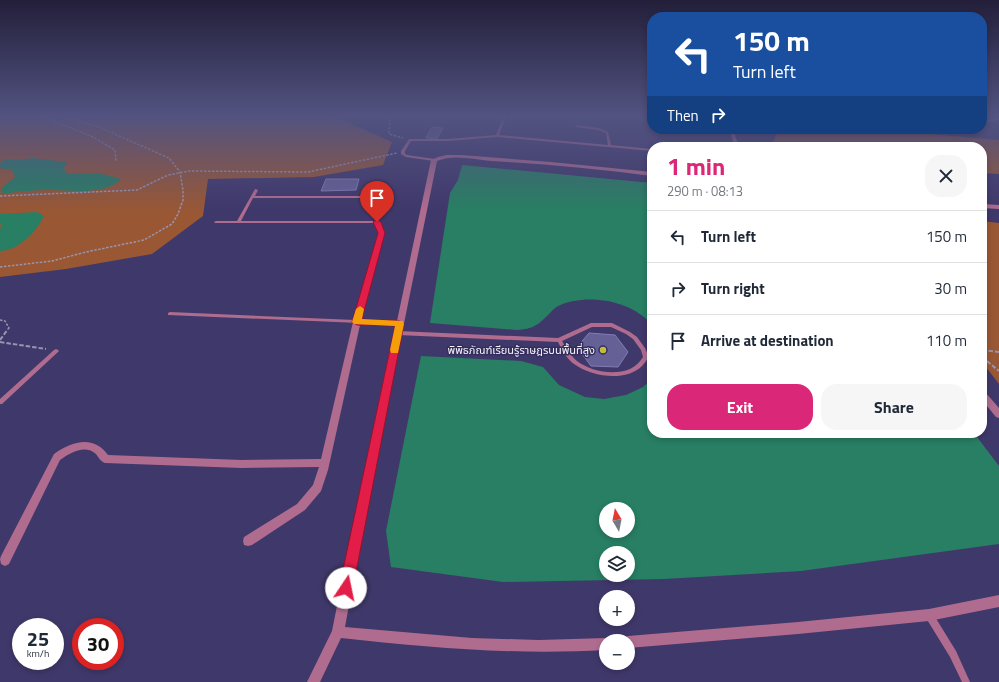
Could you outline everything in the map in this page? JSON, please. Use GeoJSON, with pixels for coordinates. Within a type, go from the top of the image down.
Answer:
{"type":"FeatureCollection","features":[{"type":"Feature","properties":{"kind":"street"},"geometry":{"type":"LineString","coordinates":[[313,682],[338,632],[366,486],[434,160],[439,157],[474,157],[647,173]]}},
{"type":"Feature","properties":{"kind":"street"},"geometry":{"type":"LineString","coordinates":[[987,206],[999,207]]}},
{"type":"Feature","properties":{"kind":"street"},"geometry":{"type":"LineString","coordinates":[[248,541],[301,507],[316,488],[324,463],[357,322],[399,328]]}},
{"type":"Feature","properties":{"kind":"street"},"geometry":{"type":"LineString","coordinates":[[987,400],[999,414]]}},
{"type":"Feature","properties":{"kind":"street"},"geometry":{"type":"LineString","coordinates":[[5,560],[57,457],[66,450],[76,446],[92,446],[103,454],[105,458],[209,464],[284,465],[324,463]]}},
{"type":"Feature","properties":{"kind":"street"},"geometry":{"type":"LineString","coordinates":[[635,641],[798,628],[929,615],[999,601]]}},
{"type":"Feature","properties":{"kind":"street"},"geometry":{"type":"LineString","coordinates":[[338,632],[441,643],[572,647],[599,645]]}},
{"type":"Feature","properties":{"kind":"lane"},"geometry":{"type":"LineString","coordinates":[[407,147],[403,154],[414,158],[434,160]]}},
{"type":"Feature","properties":{"kind":"lane"},"geometry":{"type":"LineString","coordinates":[[619,147],[647,150]]}},
{"type":"Feature","properties":{"kind":"lane"},"geometry":{"type":"LineString","coordinates":[[238,222],[256,190]]}},
{"type":"Feature","properties":{"kind":"lane"},"geometry":{"type":"LineString","coordinates":[[252,197],[364,197]]}},
{"type":"Feature","properties":{"kind":"lane"},"geometry":{"type":"LineString","coordinates":[[170,314],[357,322],[381,233],[377,222],[216,222]]}},
{"type":"Feature","properties":{"kind":"lane"},"geometry":{"type":"LineString","coordinates":[[399,328],[559,340],[591,325],[612,325],[628,332],[635,338],[643,349],[646,357],[636,370],[627,373],[614,374],[588,370],[575,362],[559,340]]}},
{"type":"Feature","properties":{"kind":"lane"},"geometry":{"type":"LineString","coordinates":[[0,402],[56,351]]}},
{"type":"Feature","properties":{"kind":"lane"},"geometry":{"type":"LineString","coordinates":[[929,615],[953,654],[966,682]]}},
{"type":"Feature","properties":{"kind":"path"},"geometry":{"type":"LineString","coordinates":[[110,147],[115,150],[116,162]]}},
{"type":"Feature","properties":{"kind":"path"},"geometry":{"type":"LineString","coordinates":[[0,267],[52,261],[86,252],[144,240],[172,224],[184,200],[184,190],[180,172],[169,158],[144,147]]}},
{"type":"Feature","properties":{"kind":"path"},"geometry":{"type":"LineString","coordinates":[[0,196],[137,190],[168,175],[180,172],[195,170],[289,173],[308,172],[323,170],[394,153],[403,154]]}},
{"type":"Feature","properties":{"kind":"path"},"geometry":{"type":"LineString","coordinates":[[0,320],[5,321],[8,328],[0,341],[56,351]]}},
{"type":"Feature","properties":{"kind":"path"},"geometry":{"type":"LineString","coordinates":[[987,351],[999,352]]}},
{"type":"Feature","properties":{"kind":"path"},"geometry":{"type":"LineString","coordinates":[[987,361],[999,371]]}},
{"type":"Feature","properties":{"kind":"shaded area"},"geometry":{"type":"Polygon","coordinates":[[[0,147],[390,147],[383,165],[314,177],[208,179],[203,216],[152,254],[66,269],[0,277],[0,147]]]}},
{"type":"Feature","properties":{"kind":"shaded area"},"geometry":{"type":"Polygon","coordinates":[[[987,147],[999,147],[999,174],[987,173],[987,147]]]}},
{"type":"Feature","properties":{"kind":"shaded area"},"geometry":{"type":"Polygon","coordinates":[[[33,158],[65,162],[67,163],[64,169],[65,172],[71,174],[98,173],[121,179],[106,188],[97,190],[37,190],[1,194],[1,188],[15,177],[12,170],[0,168],[0,163],[6,159],[18,160],[33,158]]]}},
{"type":"Feature","properties":{"kind":"shaded area"},"geometry":{"type":"Polygon","coordinates":[[[462,165],[647,183],[647,320],[633,310],[608,301],[582,300],[558,306],[538,324],[517,330],[430,323],[450,193],[458,180],[462,165]]]}},
{"type":"Feature","properties":{"kind":"shaded area"},"geometry":{"type":"Polygon","coordinates":[[[37,212],[44,216],[32,234],[13,248],[0,251],[0,229],[2,226],[0,224],[0,214],[37,212]]]}},
{"type":"Feature","properties":{"kind":"shaded area"},"geometry":{"type":"Polygon","coordinates":[[[987,222],[999,223],[999,384],[987,368],[987,222]]]}},
{"type":"Feature","properties":{"kind":"shaded area"},"geometry":{"type":"Polygon","coordinates":[[[421,356],[521,361],[543,367],[559,385],[585,397],[604,399],[626,395],[647,383],[647,438],[978,438],[999,466],[999,544],[801,571],[635,580],[635,546],[599,546],[599,580],[503,582],[391,567],[386,531],[421,356]]]}},
{"type":"Feature","properties":{"kind":"building"},"geometry":{"type":"Polygon","coordinates":[[[326,179],[359,179],[356,190],[321,191],[326,179]]]}},
{"type":"Feature","properties":{"kind":"building","name":"พิพิธภัณฑ์เรียนรู้ราษฎรบนพื้นที่สูง"},"geometry":{"type":"Polygon","coordinates":[[[589,333],[615,335],[628,352],[618,367],[591,366],[577,347],[589,333]]]}},
{"type":"Feature","properties":{"kind":"slow traffic"},"geometry":{"type":"LineString","coordinates":[[360,309],[357,322],[400,324],[394,350]]}},
{"type":"Feature","properties":{"kind":"place","name":"พิพิธภัณฑ์เรียนรู้ราษฎรบนพื้นที่สูง"},"geometry":{"type":"Point","coordinates":[603,350]}},
{"type":"Feature","properties":{"kind":"route"},"geometry":{"type":"LineString","coordinates":[[346,588],[400,324],[357,322],[381,233],[377,222]]}}]}
